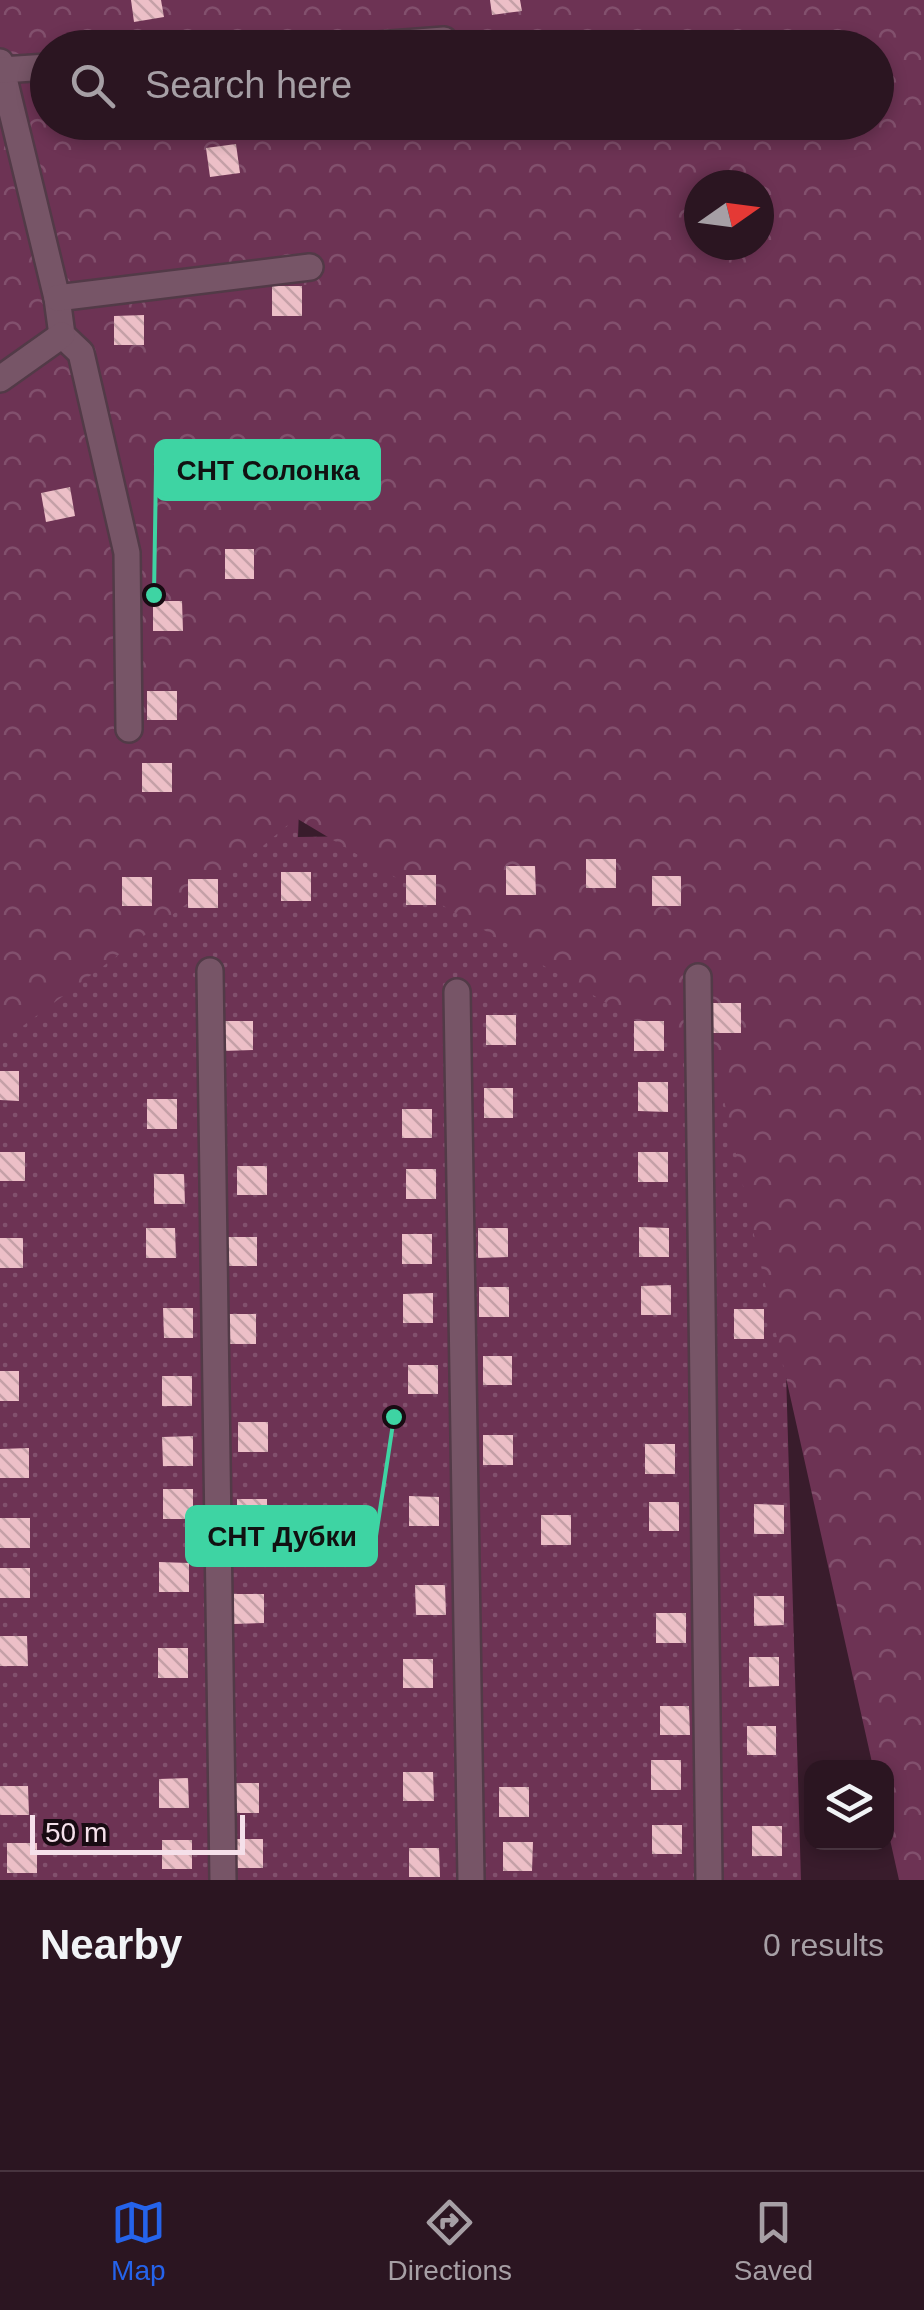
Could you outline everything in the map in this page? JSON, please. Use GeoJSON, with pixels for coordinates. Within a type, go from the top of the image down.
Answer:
{"type":"FeatureCollection","features":[{"type":"Feature","properties":{"kind":"street"},"geometry":{"type":"LineString","coordinates":[[30,67],[1,66],[57,298],[62,335],[82,353],[128,553],[128,729]]}},
{"type":"Feature","properties":{"kind":"street"},"geometry":{"type":"LineString","coordinates":[[57,298],[310,267]]}},
{"type":"Feature","properties":{"kind":"street"},"geometry":{"type":"LineString","coordinates":[[0,379],[62,335]]}},
{"type":"Feature","properties":{"kind":"street"},"geometry":{"type":"LineString","coordinates":[[210,971],[223,1880]]}},
{"type":"Feature","properties":{"kind":"street"},"geometry":{"type":"LineString","coordinates":[[698,977],[709,1880]]}},
{"type":"Feature","properties":{"kind":"street"},"geometry":{"type":"LineString","coordinates":[[457,992],[471,1880]]}},
{"type":"Feature","properties":{"kind":"green space"},"geometry":{"type":"Polygon","coordinates":[[[0,0],[30,30],[30,140],[79,140],[319,280],[298,837],[770,830],[801,1880],[0,1880],[0,0]]]}},
{"type":"Feature","properties":{"kind":"green space"},"geometry":{"type":"Polygon","coordinates":[[[0,0],[924,0],[924,1880],[899,1880],[892,1850],[894,1760],[871,1760],[717,1069],[296,818],[251,856],[0,1043],[0,0]]]}},
{"type":"Feature","properties":{"kind":"building"},"geometry":{"type":"Polygon","coordinates":[[[131,0],[161,0],[164,17],[134,22],[131,0]]]}},
{"type":"Feature","properties":{"kind":"building"},"geometry":{"type":"Polygon","coordinates":[[[490,0],[520,0],[522,11],[492,15],[490,0]]]}},
{"type":"Feature","properties":{"kind":"building"},"geometry":{"type":"Polygon","coordinates":[[[236,144],[240,173],[210,177],[206,148],[236,144]]]}},
{"type":"Feature","properties":{"kind":"building"},"geometry":{"type":"Polygon","coordinates":[[[272,286],[302,286],[302,316],[272,316],[272,286]]]}},
{"type":"Feature","properties":{"kind":"building"},"geometry":{"type":"Polygon","coordinates":[[[144,315],[144,345],[114,345],[114,316],[144,315]]]}},
{"type":"Feature","properties":{"kind":"building"},"geometry":{"type":"Polygon","coordinates":[[[70,487],[75,516],[46,522],[41,493],[70,487]]]}},
{"type":"Feature","properties":{"kind":"building"},"geometry":{"type":"Polygon","coordinates":[[[225,549],[254,549],[254,579],[225,579],[225,549]]]}},
{"type":"Feature","properties":{"kind":"building"},"geometry":{"type":"Polygon","coordinates":[[[153,601],[182,601],[183,631],[153,631],[153,601]]]}},
{"type":"Feature","properties":{"kind":"building"},"geometry":{"type":"Polygon","coordinates":[[[147,691],[177,691],[177,720],[147,720],[147,691]]]}},
{"type":"Feature","properties":{"kind":"building"},"geometry":{"type":"Polygon","coordinates":[[[142,763],[172,763],[172,792],[142,792],[142,763]]]}},
{"type":"Feature","properties":{"kind":"building"},"geometry":{"type":"Polygon","coordinates":[[[586,859],[616,859],[616,888],[586,888],[586,859]]]}},
{"type":"Feature","properties":{"kind":"building"},"geometry":{"type":"Polygon","coordinates":[[[506,866],[535,866],[536,895],[506,895],[506,866]]]}},
{"type":"Feature","properties":{"kind":"building"},"geometry":{"type":"Polygon","coordinates":[[[281,872],[311,872],[311,901],[281,901],[281,872]]]}},
{"type":"Feature","properties":{"kind":"building"},"geometry":{"type":"Polygon","coordinates":[[[406,875],[436,875],[436,905],[406,905],[406,875]]]}},
{"type":"Feature","properties":{"kind":"building"},"geometry":{"type":"Polygon","coordinates":[[[652,876],[681,876],[681,906],[652,906],[652,876]]]}},
{"type":"Feature","properties":{"kind":"building"},"geometry":{"type":"Polygon","coordinates":[[[122,877],[152,877],[152,906],[122,906],[122,877]]]}},
{"type":"Feature","properties":{"kind":"building"},"geometry":{"type":"Polygon","coordinates":[[[188,879],[218,879],[218,908],[188,908],[188,879]]]}},
{"type":"Feature","properties":{"kind":"building"},"geometry":{"type":"Polygon","coordinates":[[[711,1003],[741,1003],[741,1033],[711,1033],[711,1003]]]}},
{"type":"Feature","properties":{"kind":"building"},"geometry":{"type":"Polygon","coordinates":[[[486,1015],[516,1015],[516,1045],[486,1045],[486,1015]]]}},
{"type":"Feature","properties":{"kind":"building"},"geometry":{"type":"Polygon","coordinates":[[[223,1021],[253,1021],[253,1050],[223,1051],[223,1021]]]}},
{"type":"Feature","properties":{"kind":"building"},"geometry":{"type":"Polygon","coordinates":[[[634,1021],[664,1021],[664,1051],[634,1051],[634,1021]]]}},
{"type":"Feature","properties":{"kind":"building"},"geometry":{"type":"Polygon","coordinates":[[[0,1071],[19,1071],[19,1101],[0,1100],[0,1071]]]}},
{"type":"Feature","properties":{"kind":"building"},"geometry":{"type":"Polygon","coordinates":[[[638,1082],[668,1082],[668,1112],[638,1111],[638,1082]]]}},
{"type":"Feature","properties":{"kind":"building"},"geometry":{"type":"Polygon","coordinates":[[[484,1088],[513,1088],[513,1118],[484,1118],[484,1088]]]}},
{"type":"Feature","properties":{"kind":"building"},"geometry":{"type":"Polygon","coordinates":[[[147,1099],[177,1099],[177,1129],[147,1129],[147,1099]]]}},
{"type":"Feature","properties":{"kind":"building"},"geometry":{"type":"Polygon","coordinates":[[[402,1109],[432,1109],[432,1138],[402,1138],[402,1109]]]}},
{"type":"Feature","properties":{"kind":"building"},"geometry":{"type":"Polygon","coordinates":[[[0,1152],[25,1152],[25,1181],[0,1181],[0,1152]]]}},
{"type":"Feature","properties":{"kind":"building"},"geometry":{"type":"Polygon","coordinates":[[[638,1152],[668,1152],[668,1182],[638,1182],[638,1152]]]}},
{"type":"Feature","properties":{"kind":"building"},"geometry":{"type":"Polygon","coordinates":[[[237,1166],[267,1166],[267,1195],[237,1195],[237,1166]]]}},
{"type":"Feature","properties":{"kind":"building"},"geometry":{"type":"Polygon","coordinates":[[[406,1169],[436,1169],[436,1199],[406,1199],[406,1169]]]}},
{"type":"Feature","properties":{"kind":"building"},"geometry":{"type":"Polygon","coordinates":[[[154,1174],[184,1174],[185,1204],[154,1204],[154,1174]]]}},
{"type":"Feature","properties":{"kind":"building"},"geometry":{"type":"Polygon","coordinates":[[[639,1227],[669,1228],[669,1257],[639,1257],[639,1227]]]}},
{"type":"Feature","properties":{"kind":"building"},"geometry":{"type":"Polygon","coordinates":[[[146,1228],[175,1228],[176,1258],[146,1258],[146,1228]]]}},
{"type":"Feature","properties":{"kind":"building"},"geometry":{"type":"Polygon","coordinates":[[[478,1228],[508,1228],[508,1257],[478,1258],[478,1228]]]}},
{"type":"Feature","properties":{"kind":"building"},"geometry":{"type":"Polygon","coordinates":[[[402,1234],[432,1234],[432,1264],[402,1264],[402,1234]]]}},
{"type":"Feature","properties":{"kind":"building"},"geometry":{"type":"Polygon","coordinates":[[[227,1237],[257,1237],[257,1266],[227,1266],[227,1237]]]}},
{"type":"Feature","properties":{"kind":"building"},"geometry":{"type":"Polygon","coordinates":[[[0,1238],[23,1238],[23,1268],[0,1268],[0,1238]]]}},
{"type":"Feature","properties":{"kind":"building"},"geometry":{"type":"Polygon","coordinates":[[[671,1285],[671,1315],[641,1315],[641,1286],[671,1285]]]}},
{"type":"Feature","properties":{"kind":"building"},"geometry":{"type":"Polygon","coordinates":[[[479,1287],[509,1287],[509,1317],[479,1317],[479,1287]]]}},
{"type":"Feature","properties":{"kind":"building"},"geometry":{"type":"Polygon","coordinates":[[[433,1293],[433,1323],[403,1323],[403,1294],[433,1293]]]}},
{"type":"Feature","properties":{"kind":"building"},"geometry":{"type":"Polygon","coordinates":[[[163,1308],[193,1308],[193,1338],[164,1338],[163,1308]]]}},
{"type":"Feature","properties":{"kind":"building"},"geometry":{"type":"Polygon","coordinates":[[[734,1309],[764,1309],[764,1339],[734,1339],[734,1309]]]}},
{"type":"Feature","properties":{"kind":"building"},"geometry":{"type":"Polygon","coordinates":[[[226,1314],[256,1314],[256,1344],[226,1344],[226,1314]]]}},
{"type":"Feature","properties":{"kind":"building"},"geometry":{"type":"Polygon","coordinates":[[[483,1356],[512,1356],[512,1385],[483,1385],[483,1356]]]}},
{"type":"Feature","properties":{"kind":"building"},"geometry":{"type":"Polygon","coordinates":[[[408,1365],[438,1365],[438,1394],[408,1394],[408,1365]]]}},
{"type":"Feature","properties":{"kind":"building"},"geometry":{"type":"Polygon","coordinates":[[[0,1371],[19,1371],[19,1401],[0,1401],[0,1371]]]}},
{"type":"Feature","properties":{"kind":"building"},"geometry":{"type":"Polygon","coordinates":[[[162,1376],[192,1376],[192,1406],[162,1406],[162,1376]]]}},
{"type":"Feature","properties":{"kind":"building"},"geometry":{"type":"Polygon","coordinates":[[[238,1422],[268,1422],[268,1452],[238,1452],[238,1422]]]}},
{"type":"Feature","properties":{"kind":"building"},"geometry":{"type":"Polygon","coordinates":[[[483,1435],[513,1435],[513,1465],[483,1465],[483,1435]]]}},
{"type":"Feature","properties":{"kind":"building"},"geometry":{"type":"Polygon","coordinates":[[[193,1436],[193,1466],[163,1466],[162,1437],[193,1436]]]}},
{"type":"Feature","properties":{"kind":"building"},"geometry":{"type":"Polygon","coordinates":[[[645,1444],[675,1444],[675,1474],[645,1474],[645,1444]]]}},
{"type":"Feature","properties":{"kind":"building"},"geometry":{"type":"Polygon","coordinates":[[[29,1448],[29,1478],[0,1478],[0,1449],[29,1448]]]}},
{"type":"Feature","properties":{"kind":"building"},"geometry":{"type":"Polygon","coordinates":[[[163,1489],[193,1489],[193,1519],[163,1519],[163,1489]]]}},
{"type":"Feature","properties":{"kind":"building"},"geometry":{"type":"Polygon","coordinates":[[[409,1496],[439,1497],[439,1526],[409,1526],[409,1496]]]}},
{"type":"Feature","properties":{"kind":"building"},"geometry":{"type":"Polygon","coordinates":[[[237,1499],[267,1499],[267,1528],[237,1528],[237,1499]]]}},
{"type":"Feature","properties":{"kind":"building"},"geometry":{"type":"Polygon","coordinates":[[[649,1502],[679,1502],[679,1531],[649,1531],[649,1502]]]}},
{"type":"Feature","properties":{"kind":"building"},"geometry":{"type":"Polygon","coordinates":[[[754,1504],[784,1505],[784,1534],[754,1534],[754,1504]]]}},
{"type":"Feature","properties":{"kind":"building"},"geometry":{"type":"Polygon","coordinates":[[[541,1515],[571,1515],[571,1545],[541,1545],[541,1515]]]}},
{"type":"Feature","properties":{"kind":"building"},"geometry":{"type":"Polygon","coordinates":[[[0,1518],[30,1518],[30,1548],[0,1548],[0,1518]]]}},
{"type":"Feature","properties":{"kind":"building"},"geometry":{"type":"Polygon","coordinates":[[[159,1562],[189,1563],[189,1592],[159,1592],[159,1562]]]}},
{"type":"Feature","properties":{"kind":"building"},"geometry":{"type":"Polygon","coordinates":[[[0,1568],[30,1568],[30,1598],[0,1598],[0,1568]]]}},
{"type":"Feature","properties":{"kind":"building"},"geometry":{"type":"Polygon","coordinates":[[[415,1585],[445,1585],[446,1615],[416,1615],[415,1585]]]}},
{"type":"Feature","properties":{"kind":"building"},"geometry":{"type":"Polygon","coordinates":[[[234,1594],[264,1594],[264,1623],[234,1624],[234,1594]]]}},
{"type":"Feature","properties":{"kind":"building"},"geometry":{"type":"Polygon","coordinates":[[[754,1596],[784,1596],[784,1625],[754,1626],[754,1596]]]}},
{"type":"Feature","properties":{"kind":"building"},"geometry":{"type":"Polygon","coordinates":[[[656,1613],[686,1613],[686,1643],[656,1643],[656,1613]]]}},
{"type":"Feature","properties":{"kind":"building"},"geometry":{"type":"Polygon","coordinates":[[[0,1636],[27,1636],[28,1666],[0,1666],[0,1636]]]}},
{"type":"Feature","properties":{"kind":"building"},"geometry":{"type":"Polygon","coordinates":[[[158,1648],[188,1648],[188,1678],[158,1678],[158,1648]]]}},
{"type":"Feature","properties":{"kind":"building"},"geometry":{"type":"Polygon","coordinates":[[[749,1657],[779,1657],[779,1686],[749,1687],[749,1657]]]}},
{"type":"Feature","properties":{"kind":"building"},"geometry":{"type":"Polygon","coordinates":[[[403,1659],[433,1659],[433,1688],[403,1688],[403,1659]]]}},
{"type":"Feature","properties":{"kind":"building"},"geometry":{"type":"Polygon","coordinates":[[[660,1706],[689,1706],[690,1735],[660,1735],[660,1706]]]}},
{"type":"Feature","properties":{"kind":"building"},"geometry":{"type":"Polygon","coordinates":[[[747,1726],[776,1726],[776,1755],[747,1755],[747,1726]]]}},
{"type":"Feature","properties":{"kind":"building"},"geometry":{"type":"Polygon","coordinates":[[[651,1760],[681,1760],[681,1790],[651,1790],[651,1760]]]}},
{"type":"Feature","properties":{"kind":"building"},"geometry":{"type":"Polygon","coordinates":[[[403,1772],[433,1772],[434,1801],[403,1801],[403,1772]]]}},
{"type":"Feature","properties":{"kind":"building"},"geometry":{"type":"Polygon","coordinates":[[[188,1778],[189,1808],[159,1808],[159,1779],[188,1778]]]}},
{"type":"Feature","properties":{"kind":"building"},"geometry":{"type":"Polygon","coordinates":[[[229,1783],[259,1783],[259,1813],[229,1813],[229,1783]]]}},
{"type":"Feature","properties":{"kind":"building"},"geometry":{"type":"Polygon","coordinates":[[[0,1786],[28,1786],[29,1815],[0,1815],[0,1786]]]}},
{"type":"Feature","properties":{"kind":"building"},"geometry":{"type":"Polygon","coordinates":[[[499,1787],[529,1787],[529,1817],[499,1817],[499,1787]]]}},
{"type":"Feature","properties":{"kind":"building"},"geometry":{"type":"Polygon","coordinates":[[[652,1825],[682,1825],[682,1854],[652,1854],[652,1825]]]}},
{"type":"Feature","properties":{"kind":"building"},"geometry":{"type":"Polygon","coordinates":[[[752,1826],[782,1826],[782,1856],[752,1856],[752,1826]]]}},
{"type":"Feature","properties":{"kind":"building"},"geometry":{"type":"Polygon","coordinates":[[[233,1839],[263,1839],[263,1868],[233,1868],[233,1839]]]}},
{"type":"Feature","properties":{"kind":"building"},"geometry":{"type":"Polygon","coordinates":[[[162,1840],[192,1840],[192,1869],[162,1869],[162,1840]]]}},
{"type":"Feature","properties":{"kind":"building"},"geometry":{"type":"Polygon","coordinates":[[[503,1842],[533,1842],[532,1871],[503,1871],[503,1842]]]}},
{"type":"Feature","properties":{"kind":"building"},"geometry":{"type":"Polygon","coordinates":[[[7,1843],[37,1843],[37,1873],[7,1873],[7,1843]]]}},
{"type":"Feature","properties":{"kind":"building"},"geometry":{"type":"Polygon","coordinates":[[[409,1848],[439,1848],[440,1877],[409,1877],[409,1848]]]}},
{"type":"Feature","properties":{"kind":"place","name":"СНТ Солонка"},"geometry":{"type":"Point","coordinates":[154,595]}},
{"type":"Feature","properties":{"kind":"place","name":"СНТ Дубки"},"geometry":{"type":"Point","coordinates":[394,1417]}}]}
